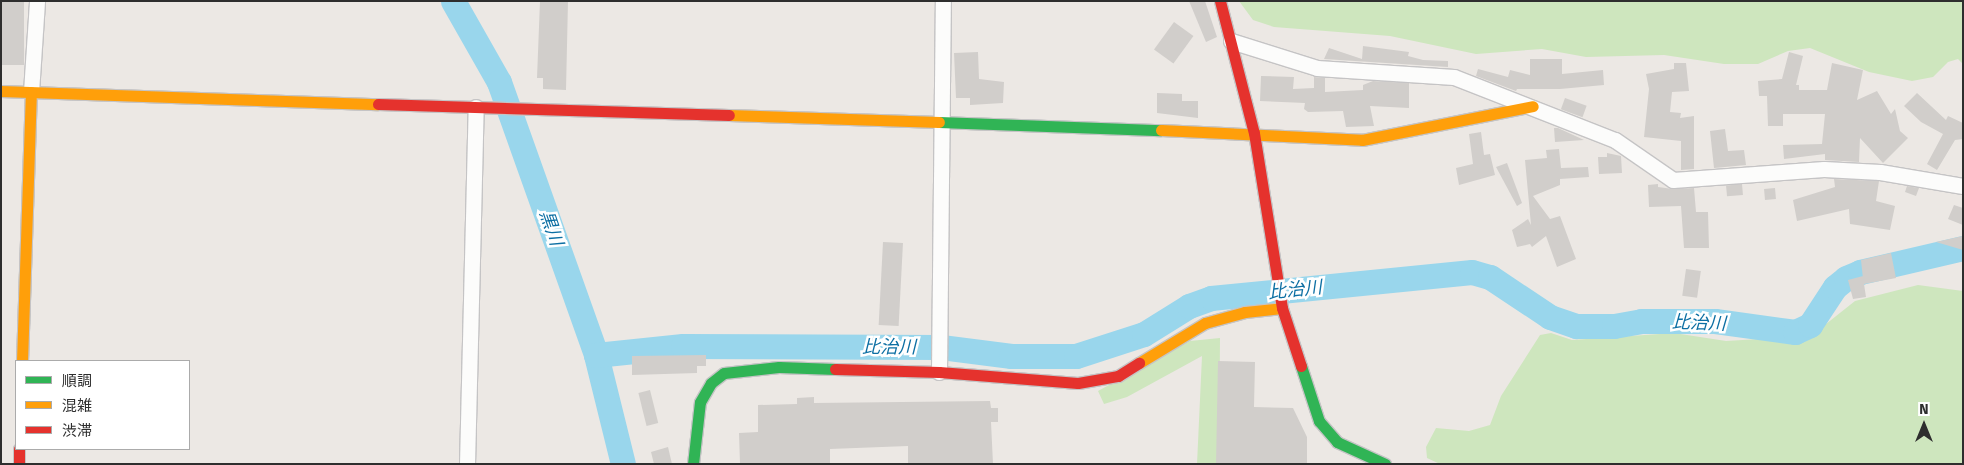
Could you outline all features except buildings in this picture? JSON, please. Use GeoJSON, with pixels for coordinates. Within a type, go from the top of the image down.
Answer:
{"type":"FeatureCollection","features":[{"type":"Feature","properties":{"kind":"street"},"geometry":{"type":"LineString","coordinates":[[22,360],[31,92],[37,1]]}},
{"type":"Feature","properties":{"kind":"street"},"geometry":{"type":"LineString","coordinates":[[939,372],[944,124],[943,1]]}},
{"type":"Feature","properties":{"kind":"street"},"geometry":{"type":"LineString","coordinates":[[1220,1],[1254,133],[1282,308],[1319,421],[1337,442],[1385,464]]}},
{"type":"Feature","properties":{"kind":"street"},"geometry":{"type":"LineString","coordinates":[[1231,42],[1317,68],[1454,77],[1533,106],[1616,140],[1673,180],[1824,169],[1880,172],[1963,186]]}},
{"type":"Feature","properties":{"kind":"street"},"geometry":{"type":"LineString","coordinates":[[1,91],[1254,133],[1362,140],[1533,106]]}},
{"type":"Feature","properties":{"kind":"street"},"geometry":{"type":"LineString","coordinates":[[467,464],[476,107]]}},
{"type":"Feature","properties":{"kind":"street"},"geometry":{"type":"LineString","coordinates":[[693,464],[700,402],[711,383],[724,374],[779,367],[939,372],[1078,383],[1118,376],[1205,323],[1245,312],[1282,308]]}},
{"type":"Feature","properties":{"kind":"street"},"geometry":{"type":"LineString","coordinates":[[19,450],[19,464]]}},
{"type":"Feature","properties":{"kind":"green space"},"geometry":{"type":"Polygon","coordinates":[[[1239,1],[1963,1],[1963,64],[1958,59],[1948,62],[1933,77],[1912,81],[1869,72],[1810,48],[1788,51],[1758,64],[1724,64],[1664,55],[1586,57],[1542,49],[1476,54],[1390,36],[1274,27],[1253,20],[1239,1]]]}},
{"type":"Feature","properties":{"kind":"green space"},"geometry":{"type":"Polygon","coordinates":[[[1918,285],[1963,291],[1963,464],[1440,464],[1427,458],[1426,447],[1436,428],[1469,431],[1490,425],[1501,396],[1540,335],[1551,333],[1572,340],[1674,333],[1726,341],[1791,337],[1821,328],[1855,301],[1918,285]]]}},
{"type":"Feature","properties":{"kind":"green space"},"geometry":{"type":"Polygon","coordinates":[[[1220,338],[1219,464],[1197,464],[1202,356],[1127,397],[1104,404],[1098,391],[1190,341],[1220,338]]]}},
{"type":"Feature","properties":{"kind":"waterway","name":"黒川"},"geometry":{"type":"LineString","coordinates":[[453,1],[499,82],[596,355],[623,464]]}},
{"type":"Feature","properties":{"kind":"waterway","name":"比治川"},"geometry":{"type":"LineString","coordinates":[[596,355],[683,346],[941,347],[1011,356],[1076,356],[1144,334],[1189,306],[1211,298],[1472,272],[1490,277],[1550,317],[1576,326],[1614,326],[1641,321],[1715,321],[1795,332],[1810,325],[1835,287],[1846,278],[1860,272],[1963,248]]}},
{"type":"Feature","properties":{"kind":"traffic: fast"},"geometry":{"type":"LineString","coordinates":[[939,122],[1161,130]]}},
{"type":"Feature","properties":{"kind":"traffic: fast"},"geometry":{"type":"LineString","coordinates":[[1301,366],[1319,421],[1337,442],[1385,464]]}},
{"type":"Feature","properties":{"kind":"traffic: fast"},"geometry":{"type":"LineString","coordinates":[[693,464],[700,402],[711,383],[724,373],[779,367],[835,369]]}},
{"type":"Feature","properties":{"kind":"traffic: slow"},"geometry":{"type":"LineString","coordinates":[[1,91],[378,104]]}},
{"type":"Feature","properties":{"kind":"traffic: slow"},"geometry":{"type":"LineString","coordinates":[[22,360],[31,92]]}},
{"type":"Feature","properties":{"kind":"traffic: slow"},"geometry":{"type":"LineString","coordinates":[[1161,130],[1362,140],[1533,106]]}},
{"type":"Feature","properties":{"kind":"traffic: slow"},"geometry":{"type":"LineString","coordinates":[[729,115],[939,122]]}},
{"type":"Feature","properties":{"kind":"traffic: slow"},"geometry":{"type":"LineString","coordinates":[[1139,363],[1205,323],[1245,312],[1282,308]]}},
{"type":"Feature","properties":{"kind":"traffic: jam"},"geometry":{"type":"LineString","coordinates":[[1220,1],[1254,133],[1282,308],[1301,366]]}},
{"type":"Feature","properties":{"kind":"traffic: jam"},"geometry":{"type":"LineString","coordinates":[[378,104],[729,115]]}},
{"type":"Feature","properties":{"kind":"traffic: jam"},"geometry":{"type":"LineString","coordinates":[[835,369],[939,372],[1078,383],[1118,376],[1139,363]]}},
{"type":"Feature","properties":{"kind":"traffic: jam"},"geometry":{"type":"LineString","coordinates":[[19,450],[19,464]]}}]}
